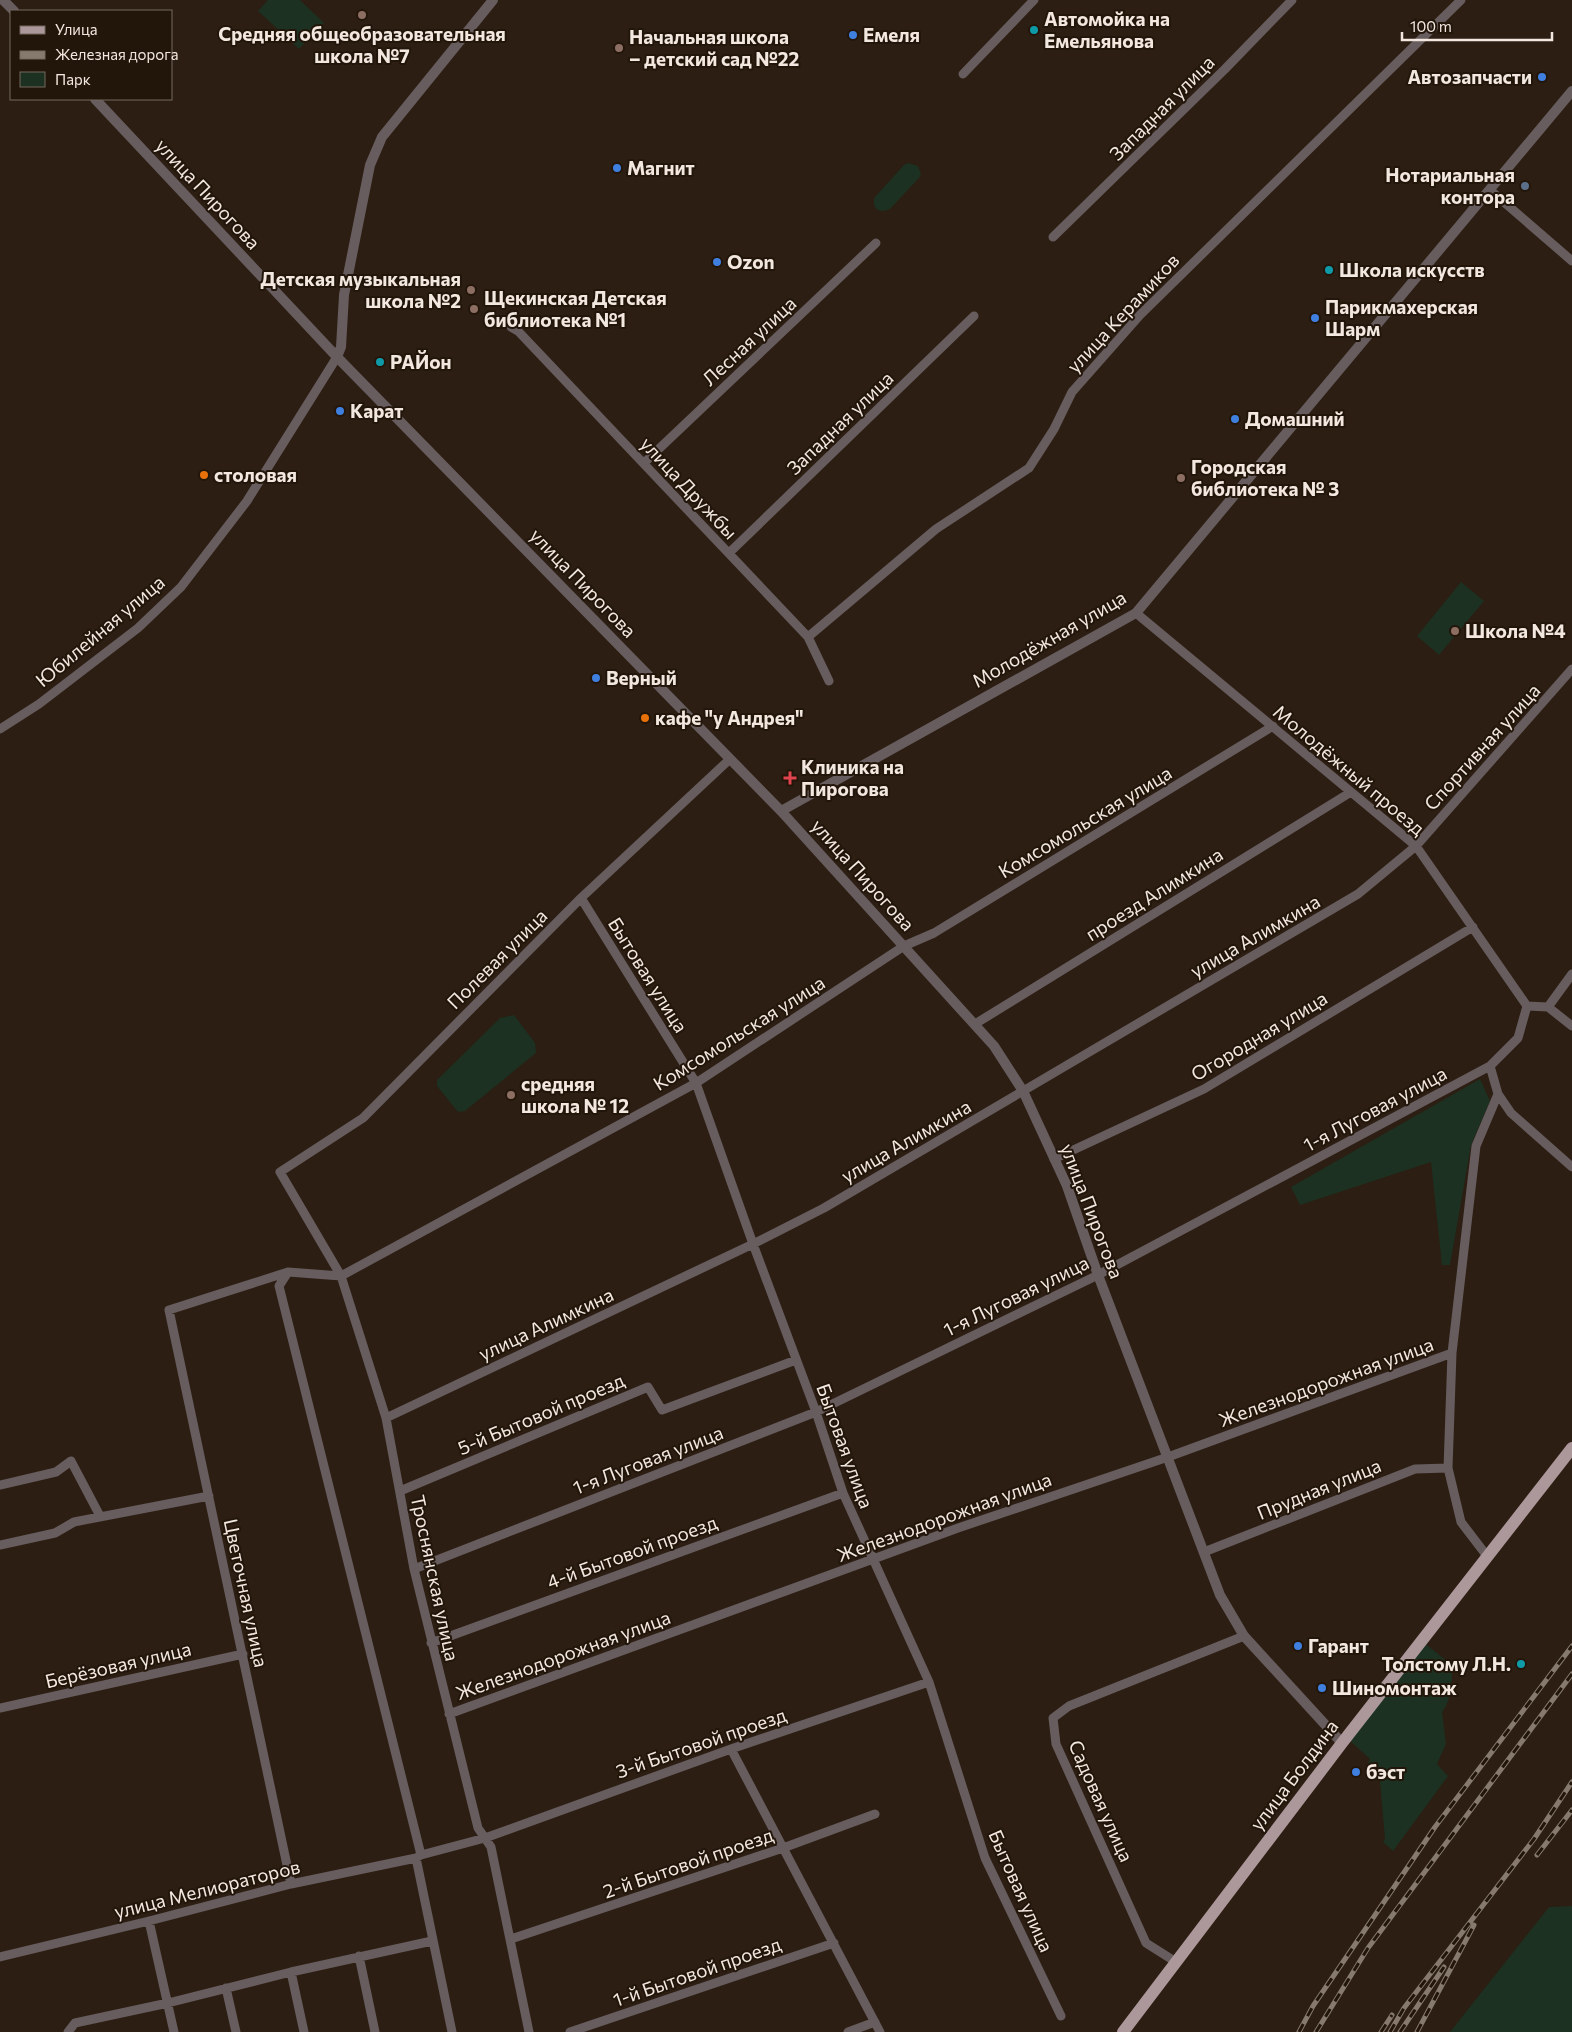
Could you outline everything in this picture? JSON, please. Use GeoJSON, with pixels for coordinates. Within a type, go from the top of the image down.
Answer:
{"type":"FeatureCollection","features":[{"type":"Feature","properties":{"kind":"main road","name":"улица Болдина"},"geometry":{"type":"LineString","coordinates":[[1123,2032],[1342,1743],[1572,1448]]}},
{"type":"Feature","properties":{"kind":"street"},"geometry":{"type":"LineString","coordinates":[[4,0],[13,10]]}},
{"type":"Feature","properties":{"kind":"street","name":"Юбилейная улица"},"geometry":{"type":"LineString","coordinates":[[0,729],[39,704],[138,628],[181,587],[247,501],[341,347],[344,295],[370,165],[382,137],[493,0]]}},
{"type":"Feature","properties":{"kind":"street"},"geometry":{"type":"LineString","coordinates":[[963,74],[1034,0]]}},
{"type":"Feature","properties":{"kind":"street","name":"Западная улица"},"geometry":{"type":"LineString","coordinates":[[1053,237],[1225,69],[1292,0]]}},
{"type":"Feature","properties":{"kind":"street","name":"улица Керамиков"},"geometry":{"type":"LineString","coordinates":[[808,637],[936,529],[1029,468],[1054,429],[1072,392],[1140,315],[1461,0]]}},
{"type":"Feature","properties":{"kind":"street","name":"Молодёжная улица"},"geometry":{"type":"LineString","coordinates":[[781,811],[1136,613],[1572,91]]}},
{"type":"Feature","properties":{"kind":"street","name":"улица Пирогова"},"geometry":{"type":"LineString","coordinates":[[96,100],[336,356],[781,811],[994,1046],[1023,1091],[1067,1186],[1098,1275],[1220,1595],[1244,1636],[1342,1743]]}},
{"type":"Feature","properties":{"kind":"street"},"geometry":{"type":"LineString","coordinates":[[1490,190],[1572,261]]}},
{"type":"Feature","properties":{"kind":"street","name":"Лесная улица"},"geometry":{"type":"LineString","coordinates":[[644,462],[876,243]]}},
{"type":"Feature","properties":{"kind":"street","name":"Западная улица"},"geometry":{"type":"LineString","coordinates":[[729,553],[974,316]]}},
{"type":"Feature","properties":{"kind":"street","name":"улица Дружбы"},"geometry":{"type":"LineString","coordinates":[[511,327],[518,331],[644,462],[808,637],[829,682]]}},
{"type":"Feature","properties":{"kind":"street","name":"Молодёжный проезд"},"geometry":{"type":"LineString","coordinates":[[1136,613],[1416,846],[1527,1006]]}},
{"type":"Feature","properties":{"kind":"street","name":"Спортивная улица"},"geometry":{"type":"LineString","coordinates":[[1416,846],[1572,669]]}},
{"type":"Feature","properties":{"kind":"street","name":"Комсомольская улица"},"geometry":{"type":"LineString","coordinates":[[341,1276],[696,1082],[904,946],[934,933],[1273,726]]}},
{"type":"Feature","properties":{"kind":"street","name":"Полевая улица"},"geometry":{"type":"LineString","coordinates":[[280,1172],[363,1118],[581,898],[730,759]]}},
{"type":"Feature","properties":{"kind":"street","name":"проезд Алимкина"},"geometry":{"type":"LineString","coordinates":[[975,1024],[1351,792]]}},
{"type":"Feature","properties":{"kind":"street","name":"улица Алимкина"},"geometry":{"type":"LineString","coordinates":[[386,1418],[753,1244],[824,1208],[1358,894],[1416,846]]}},
{"type":"Feature","properties":{"kind":"street","name":"Бытовая улица"},"geometry":{"type":"LineString","coordinates":[[581,898],[696,1082],[753,1244],[816,1412],[843,1493],[928,1682],[985,1858],[1061,2016]]}},
{"type":"Feature","properties":{"kind":"street","name":"Огородная улица"},"geometry":{"type":"LineString","coordinates":[[1054,1159],[1204,1089],[1473,928]]}},
{"type":"Feature","properties":{"kind":"street"},"geometry":{"type":"LineString","coordinates":[[1548,1007],[1572,974]]}},
{"type":"Feature","properties":{"kind":"street"},"geometry":{"type":"LineString","coordinates":[[1527,1006],[1548,1007],[1572,1026]]}},
{"type":"Feature","properties":{"kind":"street","name":"1-я Луговая улица"},"geometry":{"type":"LineString","coordinates":[[414,1569],[816,1412],[1098,1275],[1490,1066],[1518,1038],[1527,1006]]}},
{"type":"Feature","properties":{"kind":"street"},"geometry":{"type":"LineString","coordinates":[[1490,1066],[1498,1094],[1511,1113],[1572,1167]]}},
{"type":"Feature","properties":{"kind":"street"},"geometry":{"type":"LineString","coordinates":[[1487,1556],[1461,1522],[1448,1468],[1452,1353],[1476,1146],[1498,1094]]}},
{"type":"Feature","properties":{"kind":"street","name":"Троснянская улица"},"geometry":{"type":"LineString","coordinates":[[280,1172],[341,1276],[386,1418],[414,1569],[478,1828],[491,1847],[529,2032]]}},
{"type":"Feature","properties":{"kind":"street"},"geometry":{"type":"LineString","coordinates":[[341,1276],[288,1272],[279,1286],[419,1856],[432,1941],[452,2032]]}},
{"type":"Feature","properties":{"kind":"street","name":"Цветочная улица"},"geometry":{"type":"LineString","coordinates":[[288,1272],[169,1310],[290,1884]]}},
{"type":"Feature","properties":{"kind":"street","name":"Железнодорожная улица"},"geometry":{"type":"LineString","coordinates":[[449,1714],[958,1528],[1168,1456],[1452,1353]]}},
{"type":"Feature","properties":{"kind":"street","name":"5-й Бытовой проезд"},"geometry":{"type":"LineString","coordinates":[[400,1491],[648,1387],[662,1410],[796,1360]]}},
{"type":"Feature","properties":{"kind":"street"},"geometry":{"type":"LineString","coordinates":[[0,1485],[56,1472],[71,1461],[100,1516]]}},
{"type":"Feature","properties":{"kind":"street","name":"Прудная улица"},"geometry":{"type":"LineString","coordinates":[[1204,1552],[1415,1469],[1448,1468]]}},
{"type":"Feature","properties":{"kind":"street","name":"4-й Бытовой проезд"},"geometry":{"type":"LineString","coordinates":[[432,1642],[843,1493]]}},
{"type":"Feature","properties":{"kind":"street"},"geometry":{"type":"LineString","coordinates":[[0,1545],[55,1533],[74,1522],[209,1496]]}},
{"type":"Feature","properties":{"kind":"street","name":"Садовая улица"},"geometry":{"type":"LineString","coordinates":[[1176,1962],[1146,1943],[1056,1744],[1054,1718],[1069,1706],[1244,1636]]}},
{"type":"Feature","properties":{"kind":"street","name":"Берёзовая улица"},"geometry":{"type":"LineString","coordinates":[[0,1708],[243,1654]]}},
{"type":"Feature","properties":{"kind":"street","name":"3-й Бытовой проезд"},"geometry":{"type":"LineString","coordinates":[[419,1856],[485,1838],[731,1749],[928,1682]]}},
{"type":"Feature","properties":{"kind":"street"},"geometry":{"type":"LineString","coordinates":[[731,1749],[880,2032]]}},
{"type":"Feature","properties":{"kind":"street","name":"2-й Бытовой проезд"},"geometry":{"type":"LineString","coordinates":[[511,1939],[783,1848],[875,1814]]}},
{"type":"Feature","properties":{"kind":"street","name":"улица Мелиораторов"},"geometry":{"type":"LineString","coordinates":[[0,1956],[149,1921],[290,1884],[419,1856]]}},
{"type":"Feature","properties":{"kind":"street"},"geometry":{"type":"LineString","coordinates":[[149,1921],[174,2032]]}},
{"type":"Feature","properties":{"kind":"street"},"geometry":{"type":"LineString","coordinates":[[68,2032],[75,2023],[168,2003],[359,1956],[432,1941]]}},
{"type":"Feature","properties":{"kind":"street","name":"1-й Бытовой проезд"},"geometry":{"type":"LineString","coordinates":[[570,2032],[834,1944]]}},
{"type":"Feature","properties":{"kind":"street"},"geometry":{"type":"LineString","coordinates":[[359,1956],[375,2032]]}},
{"type":"Feature","properties":{"kind":"street"},"geometry":{"type":"LineString","coordinates":[[291,1972],[304,2032]]}},
{"type":"Feature","properties":{"kind":"street"},"geometry":{"type":"LineString","coordinates":[[226,1988],[236,2032]]}},
{"type":"Feature","properties":{"kind":"street"},"geometry":{"type":"LineString","coordinates":[[848,2032],[875,2022]]}},
{"type":"Feature","properties":{"kind":"green space"},"geometry":{"type":"Polygon","coordinates":[[[268,0],[300,0],[324,23],[299,49],[258,11],[268,0]]]}},
{"type":"Feature","properties":{"kind":"green space"},"geometry":{"type":"Polygon","coordinates":[[[908,163],[918,166],[921,174],[919,178],[890,209],[882,211],[877,209],[874,204],[875,197],[908,163]]]}},
{"type":"Feature","properties":{"kind":"green space"},"geometry":{"type":"Polygon","coordinates":[[[1461,582],[1484,601],[1439,655],[1417,636],[1461,582]]]}},
{"type":"Feature","properties":{"kind":"green space"},"geometry":{"type":"Polygon","coordinates":[[[514,1015],[535,1043],[536,1053],[465,1111],[458,1112],[437,1086],[437,1080],[500,1018],[514,1015]]]}},
{"type":"Feature","properties":{"kind":"green space"},"geometry":{"type":"Polygon","coordinates":[[[1480,1079],[1490,1101],[1471,1145],[1450,1265],[1442,1265],[1431,1162],[1300,1205],[1291,1187],[1480,1079]]]}},
{"type":"Feature","properties":{"kind":"green space"},"geometry":{"type":"Polygon","coordinates":[[[1423,1642],[1452,1665],[1450,1696],[1442,1712],[1446,1744],[1437,1764],[1448,1776],[1393,1851],[1383,1842],[1385,1839],[1380,1781],[1365,1770],[1370,1759],[1349,1740],[1423,1642]]]}},
{"type":"Feature","properties":{"kind":"green space"},"geometry":{"type":"Polygon","coordinates":[[[1572,1906],[1572,2032],[1450,2032],[1549,1907],[1572,1906]]]}},
{"type":"Feature","properties":{"kind":"railway"},"geometry":{"type":"LineString","coordinates":[[1299,2032],[1313,2006],[1435,1827],[1572,1646]]}},
{"type":"Feature","properties":{"kind":"railway"},"geometry":{"type":"LineString","coordinates":[[1316,2032],[1368,1948],[1572,1674]]}},
{"type":"Feature","properties":{"kind":"railway"},"geometry":{"type":"LineString","coordinates":[[1390,2032],[1404,2008],[1534,1839],[1572,1782]]}},
{"type":"Feature","properties":{"kind":"railway"},"geometry":{"type":"LineString","coordinates":[[1537,1855],[1572,1810]]}},
{"type":"Feature","properties":{"kind":"railway"},"geometry":{"type":"LineString","coordinates":[[1417,2032],[1474,1925]]}},
{"type":"Feature","properties":{"kind":"railway"},"geometry":{"type":"LineString","coordinates":[[1400,2032],[1444,1967]]}},
{"type":"Feature","properties":{"kind":"railway"},"geometry":{"type":"LineString","coordinates":[[1381,2032],[1392,2015]]}},
{"type":"Feature","properties":{"kind":"place","name":"Средняя общеобразовательная школа №7"},"geometry":{"type":"Point","coordinates":[362,15]}},
{"type":"Feature","properties":{"kind":"place","name":"Автомойка на Емельянова"},"geometry":{"type":"Point","coordinates":[1034,30]}},
{"type":"Feature","properties":{"kind":"place","name":"Емеля"},"geometry":{"type":"Point","coordinates":[853,35]}},
{"type":"Feature","properties":{"kind":"place","name":"Начальная школа – детский сад №22"},"geometry":{"type":"Point","coordinates":[619,48]}},
{"type":"Feature","properties":{"kind":"place","name":"Автозапчасти"},"geometry":{"type":"Point","coordinates":[1542,77]}},
{"type":"Feature","properties":{"kind":"place","name":"Магнит"},"geometry":{"type":"Point","coordinates":[617,168]}},
{"type":"Feature","properties":{"kind":"place","name":"Нотариальная контора"},"geometry":{"type":"Point","coordinates":[1525,186]}},
{"type":"Feature","properties":{"kind":"place","name":"Ozon"},"geometry":{"type":"Point","coordinates":[717,262]}},
{"type":"Feature","properties":{"kind":"place","name":"Школа искусств"},"geometry":{"type":"Point","coordinates":[1329,270]}},
{"type":"Feature","properties":{"kind":"place","name":"Детская музыкальная школа №2"},"geometry":{"type":"Point","coordinates":[471,290]}},
{"type":"Feature","properties":{"kind":"place","name":"Щекинская Детская библиотека №1"},"geometry":{"type":"Point","coordinates":[474,309]}},
{"type":"Feature","properties":{"kind":"place","name":"Парикмахерская Шарм"},"geometry":{"type":"Point","coordinates":[1315,318]}},
{"type":"Feature","properties":{"kind":"place","name":"РАЙон"},"geometry":{"type":"Point","coordinates":[380,362]}},
{"type":"Feature","properties":{"kind":"place","name":"Карат"},"geometry":{"type":"Point","coordinates":[340,411]}},
{"type":"Feature","properties":{"kind":"place","name":"Домашний"},"geometry":{"type":"Point","coordinates":[1235,419]}},
{"type":"Feature","properties":{"kind":"place","name":"столовая"},"geometry":{"type":"Point","coordinates":[204,475]}},
{"type":"Feature","properties":{"kind":"place","name":"Городская библиотека № 3"},"geometry":{"type":"Point","coordinates":[1181,478]}},
{"type":"Feature","properties":{"kind":"place","name":"Школа №4"},"geometry":{"type":"Point","coordinates":[1455,631]}},
{"type":"Feature","properties":{"kind":"place","name":"Верный"},"geometry":{"type":"Point","coordinates":[596,678]}},
{"type":"Feature","properties":{"kind":"place","name":"кафе \"у Андрея\""},"geometry":{"type":"Point","coordinates":[645,718]}},
{"type":"Feature","properties":{"kind":"place","name":"Клиника на Пирогова"},"geometry":{"type":"Point","coordinates":[790,778]}},
{"type":"Feature","properties":{"kind":"place","name":"средняя школа № 12"},"geometry":{"type":"Point","coordinates":[511,1095]}},
{"type":"Feature","properties":{"kind":"place","name":"Гарант"},"geometry":{"type":"Point","coordinates":[1298,1646]}},
{"type":"Feature","properties":{"kind":"place","name":"Толстому Л.Н."},"geometry":{"type":"Point","coordinates":[1521,1664]}},
{"type":"Feature","properties":{"kind":"place","name":"Шиномонтаж"},"geometry":{"type":"Point","coordinates":[1322,1688]}},
{"type":"Feature","properties":{"kind":"place","name":"бэст"},"geometry":{"type":"Point","coordinates":[1356,1772]}}]}
